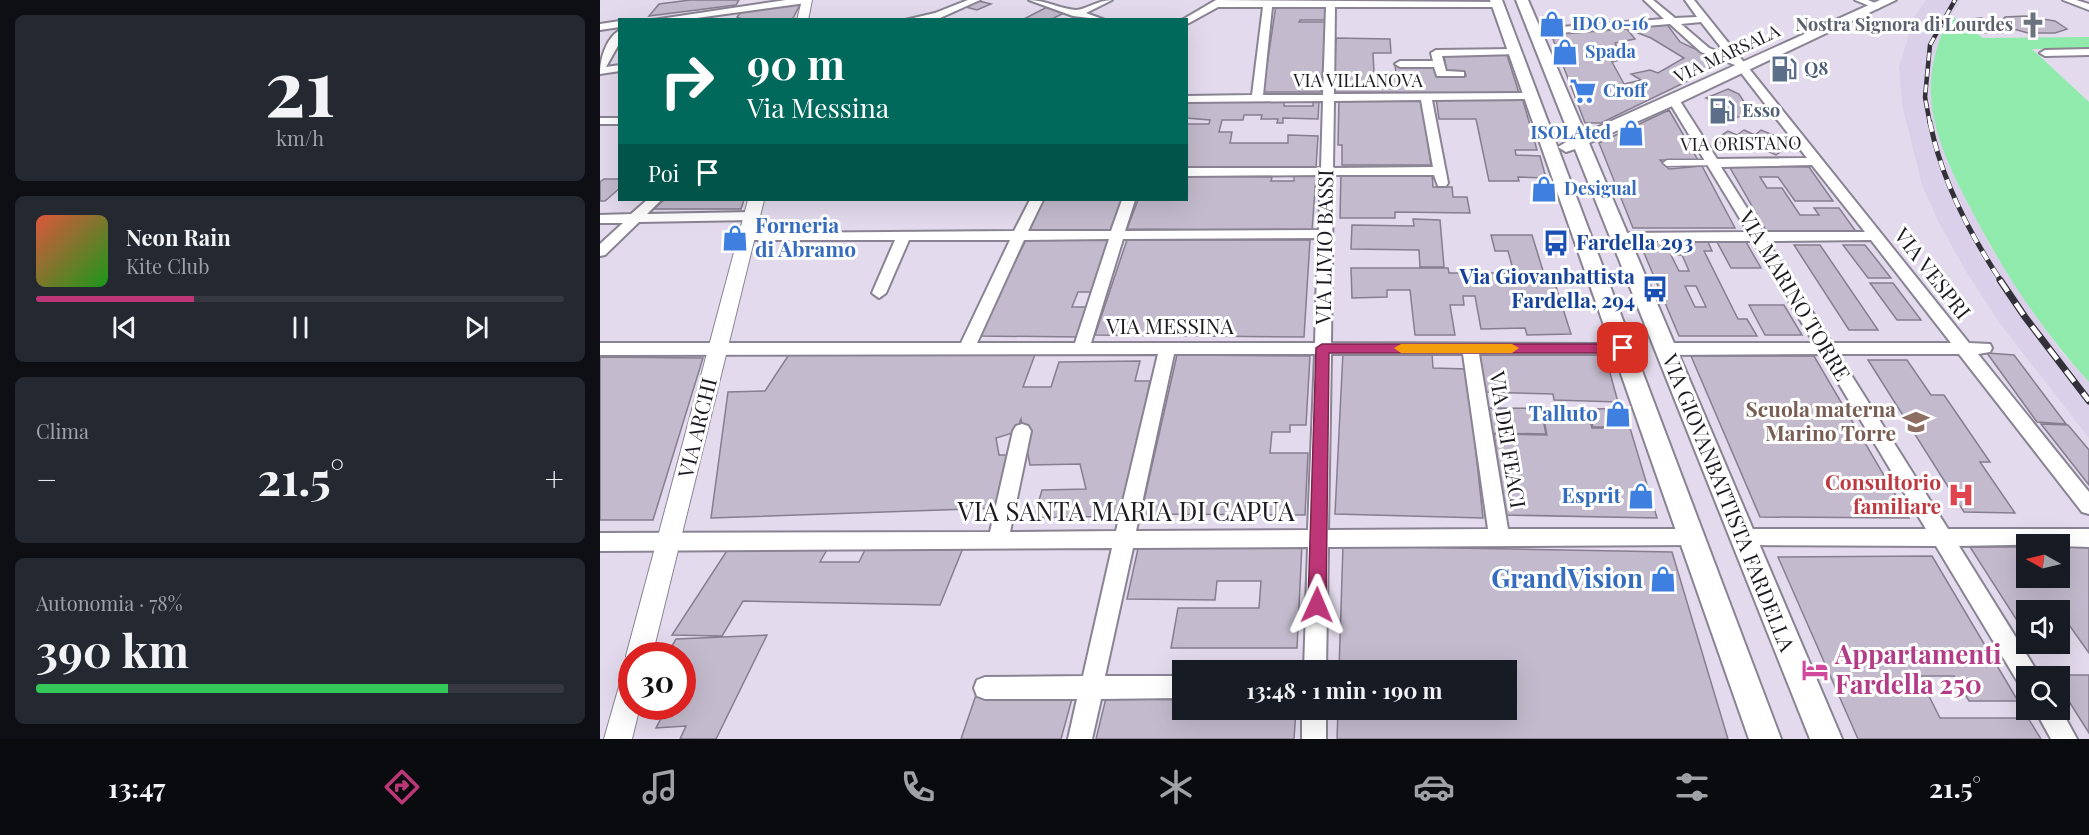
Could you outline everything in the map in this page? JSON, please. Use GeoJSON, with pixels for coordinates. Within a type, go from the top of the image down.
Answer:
{"type":"FeatureCollection","features":[{"type":"Feature","properties":{"kind":"main road","name":"VIA GIOVANBATTISTA FARDELLA"},"geometry":{"type":"LineString","coordinates":[[1522,0],[1826,739]]}},
{"type":"Feature","properties":{"kind":"main road","name":"VIA GIOVANBATTISTA FARDELLA"},"geometry":{"type":"LineString","coordinates":[[1496,2],[1765,739]]}},
{"type":"Feature","properties":{"kind":"main road","name":"VIA MARSALA"},"geometry":{"type":"LineString","coordinates":[[1551,152],[1580,142],[1674,100],[1741,65],[1884,3]]}},
{"type":"Feature","properties":{"kind":"street"},"geometry":{"type":"LineString","coordinates":[[672,18],[807,0],[802,18]]}},
{"type":"Feature","properties":{"kind":"street"},"geometry":{"type":"LineString","coordinates":[[923,18],[937,16],[976,0]]}},
{"type":"Feature","properties":{"kind":"street"},"geometry":{"type":"LineString","coordinates":[[1033,0],[1094,18]]}},
{"type":"Feature","properties":{"kind":"street"},"geometry":{"type":"LineString","coordinates":[[1067,18],[1108,0]]}},
{"type":"Feature","properties":{"kind":"street"},"geometry":{"type":"LineString","coordinates":[[1648,0],[1705,50],[1741,65]]}},
{"type":"Feature","properties":{"kind":"street","name":"VIA VESPRI"},"geometry":{"type":"LineString","coordinates":[[1689,0],[2089,506]]}},
{"type":"Feature","properties":{"kind":"street"},"geometry":{"type":"LineString","coordinates":[[1859,0],[1884,3]]}},
{"type":"Feature","properties":{"kind":"street"},"geometry":{"type":"LineString","coordinates":[[2067,0],[2089,7]]}},
{"type":"Feature","properties":{"kind":"street"},"geometry":{"type":"LineString","coordinates":[[1188,20],[1219,2],[1330,4],[1496,2]]}},
{"type":"Feature","properties":{"kind":"street"},"geometry":{"type":"LineString","coordinates":[[1257,98],[1269,4]]}},
{"type":"Feature","properties":{"kind":"street","name":"VIA LIVIO BASSI"},"geometry":{"type":"LineString","coordinates":[[1315,660],[1330,4]]}},
{"type":"Feature","properties":{"kind":"street"},"geometry":{"type":"LineString","coordinates":[[1535,32],[1704,19]]}},
{"type":"Feature","properties":{"kind":"street"},"geometry":{"type":"LineString","coordinates":[[600,27],[618,24]]}},
{"type":"Feature","properties":{"kind":"street"},"geometry":{"type":"LineString","coordinates":[[600,70],[618,37]]}},
{"type":"Feature","properties":{"kind":"street"},"geometry":{"type":"LineString","coordinates":[[1461,74],[1441,74],[1436,53],[1514,52]]}},
{"type":"Feature","properties":{"kind":"street"},"geometry":{"type":"LineString","coordinates":[[2045,53],[2089,52]]}},
{"type":"Feature","properties":{"kind":"street"},"geometry":{"type":"LineString","coordinates":[[1400,64],[1439,64]]}},
{"type":"Feature","properties":{"kind":"street"},"geometry":{"type":"LineString","coordinates":[[600,70],[618,68]]}},
{"type":"Feature","properties":{"kind":"street","name":"VIA VILLANOVA"},"geometry":{"type":"LineString","coordinates":[[1188,99],[1529,96]]}},
{"type":"Feature","properties":{"kind":"street"},"geometry":{"type":"LineString","coordinates":[[1188,172],[1326,172],[1441,177],[1426,97]]}},
{"type":"Feature","properties":{"kind":"street","name":"VIA MARINO TORRE"},"geometry":{"type":"LineString","coordinates":[[1674,100],[2021,666]]}},
{"type":"Feature","properties":{"kind":"street"},"geometry":{"type":"LineString","coordinates":[[600,121],[618,121]]}},
{"type":"Feature","properties":{"kind":"street","name":"VIA ORISTANO"},"geometry":{"type":"LineString","coordinates":[[1666,163],[1817,161]]}},
{"type":"Feature","properties":{"kind":"street"},"geometry":{"type":"LineString","coordinates":[[600,252],[653,201]]}},
{"type":"Feature","properties":{"kind":"street"},"geometry":{"type":"LineString","coordinates":[[966,349],[1036,201]]}},
{"type":"Feature","properties":{"kind":"street"},"geometry":{"type":"LineString","coordinates":[[1081,348],[1128,201]]}},
{"type":"Feature","properties":{"kind":"street"},"geometry":{"type":"LineString","coordinates":[[600,219],[634,219],[754,208]]}},
{"type":"Feature","properties":{"kind":"street","name":"VIA ARCHI"},"geometry":{"type":"LineString","coordinates":[[643,642],[754,208]]}},
{"type":"Feature","properties":{"kind":"street"},"geometry":{"type":"LineString","coordinates":[[747,237],[1325,234]]}},
{"type":"Feature","properties":{"kind":"street"},"geometry":{"type":"LineString","coordinates":[[879,293],[904,236]]}},
{"type":"Feature","properties":{"kind":"street"},"geometry":{"type":"LineString","coordinates":[[1619,237],[1875,236]]}},
{"type":"Feature","properties":{"kind":"street","name":"VIA DEI FEACI"},"geometry":{"type":"LineString","coordinates":[[1470,348],[1499,538]]}},
{"type":"Feature","properties":{"kind":"street","name":"VIA MESSINA"},"geometry":{"type":"LineString","coordinates":[[600,349],[1623,348]]}},
{"type":"Feature","properties":{"kind":"street"},"geometry":{"type":"LineString","coordinates":[[1665,349],[1984,348]]}},
{"type":"Feature","properties":{"kind":"street"},"geometry":{"type":"LineString","coordinates":[[1080,739],[1167,349]]}},
{"type":"Feature","properties":{"kind":"street"},"geometry":{"type":"LineString","coordinates":[[998,540],[1022,430]]}},
{"type":"Feature","properties":{"kind":"street","name":"VIA SANTA MARIA DI CAPUA"},"geometry":{"type":"LineString","coordinates":[[600,542],[1691,537]]}},
{"type":"Feature","properties":{"kind":"street"},"geometry":{"type":"LineString","coordinates":[[1742,537],[2089,538]]}},
{"type":"Feature","properties":{"kind":"street"},"geometry":{"type":"LineString","coordinates":[[985,688],[1172,687]]}},
{"type":"Feature","properties":{"kind":"street"},"geometry":{"type":"LineString","coordinates":[[618,739],[623,720]]}},
{"type":"Feature","properties":{"kind":"street"},"geometry":{"type":"LineString","coordinates":[[1314,720],[1314,739]]}},
{"type":"Feature","properties":{"kind":"street"},"geometry":{"type":"LineString","coordinates":[[2053,720],[2065,739]]}},
{"type":"Feature","properties":{"kind":"shaded area"},"geometry":{"type":"Polygon","coordinates":[[[1926,0],[1961,0],[1943,29],[1933,59],[1932,106],[1938,134],[1950,168],[1990,246],[2020,293],[2061,352],[2089,382],[2089,438],[2001,325],[1967,273],[1939,223],[1922,185],[1902,105],[1899,67],[1914,17],[1926,0]]]}},
{"type":"Feature","properties":{"kind":"green space"},"geometry":{"type":"Polygon","coordinates":[[[1951,15],[1983,38],[2089,37],[2089,48],[2032,49],[2089,102],[2089,382],[2039,321],[2010,278],[1983,232],[1942,147],[1934,120],[1931,83],[1937,48],[1951,15]]]}},
{"type":"Feature","properties":{"kind":"building"},"geometry":{"type":"Polygon","coordinates":[[[690,0],[739,0],[736,5],[649,16],[659,4],[690,0]]]}},
{"type":"Feature","properties":{"kind":"building"},"geometry":{"type":"Polygon","coordinates":[[[802,1],[793,18],[737,17],[743,10],[776,8],[802,1]]]}},
{"type":"Feature","properties":{"kind":"building"},"geometry":{"type":"Polygon","coordinates":[[[979,1],[991,4],[977,10],[966,7],[979,1]]]}},
{"type":"Feature","properties":{"kind":"building"},"geometry":{"type":"Polygon","coordinates":[[[1276,5],[1326,5],[1325,20],[1300,20],[1299,22],[1326,22],[1321,92],[1263,92],[1276,5]]]}},
{"type":"Feature","properties":{"kind":"building"},"geometry":{"type":"Polygon","coordinates":[[[1049,6],[1068,11],[1054,18],[1026,18],[1049,6]]]}},
{"type":"Feature","properties":{"kind":"building","name":"Nostra Signora di Lourdes"},"geometry":{"type":"Polygon","coordinates":[[[2025,16],[2055,21],[2067,29],[2055,33],[2028,33],[2010,28],[2000,22],[2005,17],[2025,16]]]}},
{"type":"Feature","properties":{"kind":"building"},"geometry":{"type":"Polygon","coordinates":[[[1982,18],[2003,33],[1985,33],[1965,19],[1982,18]]]}},
{"type":"Feature","properties":{"kind":"building"},"geometry":{"type":"Polygon","coordinates":[[[1666,23],[1680,42],[1725,63],[1601,123],[1585,123],[1551,34],[1627,29],[1635,39],[1615,43],[1623,59],[1612,62],[1624,84],[1641,80],[1631,74],[1650,70],[1658,73],[1684,58],[1651,38],[1638,33],[1633,27],[1666,23]]]}},
{"type":"Feature","properties":{"kind":"building"},"geometry":{"type":"Polygon","coordinates":[[[1336,38],[1390,39],[1391,53],[1373,53],[1374,73],[1396,73],[1395,65],[1437,65],[1439,76],[1466,76],[1465,72],[1447,72],[1444,56],[1507,55],[1519,93],[1334,92],[1336,38]]]}},
{"type":"Feature","properties":{"kind":"building"},"geometry":{"type":"Polygon","coordinates":[[[1728,89],[1739,94],[1754,117],[1722,117],[1715,102],[1706,98],[1728,89]]]}},
{"type":"Feature","properties":{"kind":"building"},"geometry":{"type":"Polygon","coordinates":[[[1522,97],[1537,150],[1515,150],[1516,155],[1540,156],[1546,178],[1518,177],[1519,181],[1489,181],[1476,119],[1439,119],[1436,98],[1522,97]]]}},
{"type":"Feature","properties":{"kind":"building"},"geometry":{"type":"Polygon","coordinates":[[[1421,98],[1431,165],[1342,165],[1342,145],[1338,145],[1339,99],[1421,98]]]}},
{"type":"Feature","properties":{"kind":"building"},"geometry":{"type":"Polygon","coordinates":[[[1313,101],[1319,101],[1318,119],[1283,118],[1283,123],[1277,123],[1278,119],[1261,119],[1262,115],[1244,115],[1243,120],[1222,120],[1219,132],[1232,132],[1230,143],[1288,143],[1288,135],[1318,136],[1316,167],[1188,167],[1188,124],[1209,124],[1210,120],[1188,118],[1188,102],[1284,102],[1284,106],[1313,106],[1313,101]]]}},
{"type":"Feature","properties":{"kind":"building"},"geometry":{"type":"Polygon","coordinates":[[[1669,110],[1698,160],[1660,160],[1669,169],[1702,166],[1735,228],[1633,228],[1599,143],[1669,110]]]}},
{"type":"Feature","properties":{"kind":"building"},"geometry":{"type":"Polygon","coordinates":[[[1744,130],[1755,135],[1761,130],[1793,143],[1776,155],[1750,144],[1740,150],[1714,140],[1728,131],[1737,135],[1744,130]]]}},
{"type":"Feature","properties":{"kind":"building"},"geometry":{"type":"Polygon","coordinates":[[[1729,166],[1809,167],[1833,201],[1795,201],[1778,177],[1760,177],[1767,188],[1782,188],[1800,215],[1819,215],[1814,208],[1839,208],[1857,233],[1767,232],[1729,166]]]}},
{"type":"Feature","properties":{"kind":"building"},"geometry":{"type":"Polygon","coordinates":[[[1341,172],[1432,173],[1433,187],[1452,187],[1453,197],[1467,197],[1470,213],[1395,212],[1395,218],[1340,218],[1341,172]]]}},
{"type":"Feature","properties":{"kind":"building"},"geometry":{"type":"Polygon","coordinates":[[[1188,176],[1272,177],[1271,181],[1294,181],[1294,176],[1316,176],[1312,231],[1127,229],[1138,201],[1188,201],[1188,176]]]}},
{"type":"Feature","properties":{"kind":"building"},"geometry":{"type":"Polygon","coordinates":[[[604,179],[618,179],[618,190],[605,201],[600,201],[600,182],[604,179]]]}},
{"type":"Feature","properties":{"kind":"building"},"geometry":{"type":"Polygon","coordinates":[[[663,201],[744,201],[741,209],[654,209],[663,201]]]}},
{"type":"Feature","properties":{"kind":"building"},"geometry":{"type":"Polygon","coordinates":[[[1043,201],[1125,201],[1116,230],[1029,232],[1043,201]]]}},
{"type":"Feature","properties":{"kind":"building"},"geometry":{"type":"Polygon","coordinates":[[[1413,219],[1440,220],[1444,267],[1420,267],[1419,250],[1351,249],[1352,225],[1414,226],[1413,219]]]}},
{"type":"Feature","properties":{"kind":"building"},"geometry":{"type":"Polygon","coordinates":[[[1491,235],[1532,235],[1544,274],[1552,274],[1571,334],[1527,335],[1525,328],[1481,329],[1475,296],[1463,296],[1464,305],[1450,305],[1455,335],[1415,335],[1410,290],[1387,290],[1387,297],[1352,298],[1351,268],[1448,268],[1449,273],[1514,273],[1508,251],[1495,251],[1491,235]]]}},
{"type":"Feature","properties":{"kind":"building"},"geometry":{"type":"Polygon","coordinates":[[[1028,236],[1113,237],[1093,292],[1078,292],[1072,307],[1091,307],[1081,337],[978,336],[1028,236]]]}},
{"type":"Feature","properties":{"kind":"building"},"geometry":{"type":"Polygon","coordinates":[[[1127,240],[1310,240],[1304,337],[1095,335],[1127,240]]]}},
{"type":"Feature","properties":{"kind":"building"},"geometry":{"type":"Polygon","coordinates":[[[1639,241],[1708,242],[1712,251],[1704,251],[1738,319],[1747,319],[1757,336],[1679,336],[1639,241]],[[1671,255],[1679,271],[1689,271],[1682,255],[1671,255]],[[1685,286],[1695,307],[1706,307],[1696,286],[1685,286]]]}},
{"type":"Feature","properties":{"kind":"building"},"geometry":{"type":"Polygon","coordinates":[[[1717,242],[1746,242],[1761,268],[1731,268],[1717,242]]]}},
{"type":"Feature","properties":{"kind":"building"},"geometry":{"type":"Polygon","coordinates":[[[1794,245],[1820,245],[1878,330],[1849,330],[1794,245]]]}},
{"type":"Feature","properties":{"kind":"building"},"geometry":{"type":"Polygon","coordinates":[[[1843,245],[1865,245],[1891,278],[1868,278],[1843,245]]]}},
{"type":"Feature","properties":{"kind":"building"},"geometry":{"type":"Polygon","coordinates":[[[1870,283],[1893,283],[1921,320],[1897,320],[1870,283]]]}},
{"type":"Feature","properties":{"kind":"building"},"geometry":{"type":"Polygon","coordinates":[[[1749,305],[1784,305],[1802,335],[1765,335],[1749,305]]]}},
{"type":"Feature","properties":{"kind":"building"},"geometry":{"type":"Polygon","coordinates":[[[1037,349],[1023,387],[1051,387],[1059,362],[1140,361],[1135,381],[1150,381],[1123,516],[1034,518],[1042,490],[1086,489],[1080,464],[1030,465],[1021,419],[1016,432],[996,438],[999,455],[1016,455],[998,508],[711,518],[728,392],[765,391],[790,353],[1037,349]]]}},
{"type":"Feature","properties":{"kind":"building"},"geometry":{"type":"Polygon","coordinates":[[[1343,352],[1432,354],[1433,368],[1467,369],[1483,518],[1335,514],[1343,352]]]}},
{"type":"Feature","properties":{"kind":"building"},"geometry":{"type":"Polygon","coordinates":[[[1479,352],[1605,355],[1618,402],[1554,400],[1553,394],[1484,392],[1479,352]]]}},
{"type":"Feature","properties":{"kind":"building"},"geometry":{"type":"Polygon","coordinates":[[[1987,353],[2014,355],[2066,424],[2037,422],[1987,353]]]}},
{"type":"Feature","properties":{"kind":"building"},"geometry":{"type":"Polygon","coordinates":[[[1177,355],[1310,356],[1306,425],[1290,425],[1290,432],[1272,432],[1270,453],[1308,453],[1305,515],[1141,514],[1177,355]]]}},
{"type":"Feature","properties":{"kind":"building"},"geometry":{"type":"Polygon","coordinates":[[[1691,356],[1814,356],[1909,518],[1760,517],[1691,356]]]}},
{"type":"Feature","properties":{"kind":"building"},"geometry":{"type":"Polygon","coordinates":[[[600,357],[703,358],[653,520],[600,520],[600,357]]]}},
{"type":"Feature","properties":{"kind":"building"},"geometry":{"type":"Polygon","coordinates":[[[1868,360],[1907,360],[1931,395],[1944,395],[1990,462],[1980,462],[2015,513],[1964,512],[1868,360]]]}},
{"type":"Feature","properties":{"kind":"building"},"geometry":{"type":"Polygon","coordinates":[[[1488,408],[1621,409],[1627,427],[1593,427],[1591,420],[1543,419],[1546,434],[1492,433],[1488,408]]]}},
{"type":"Feature","properties":{"kind":"building"},"geometry":{"type":"Polygon","coordinates":[[[1544,420],[1590,421],[1592,428],[1630,428],[1657,518],[1505,515],[1494,434],[1547,435],[1544,420]]]}},
{"type":"Feature","properties":{"kind":"building"},"geometry":{"type":"Polygon","coordinates":[[[2041,424],[2068,425],[2089,450],[2089,485],[2041,424]]]}},
{"type":"Feature","properties":{"kind":"building"},"geometry":{"type":"Polygon","coordinates":[[[1139,544],[1302,544],[1297,648],[1171,648],[1178,608],[1259,608],[1261,581],[1217,581],[1215,600],[1127,599],[1139,544]]]}},
{"type":"Feature","properties":{"kind":"building"},"geometry":{"type":"Polygon","coordinates":[[[730,546],[828,548],[820,562],[859,562],[867,546],[963,548],[940,605],[743,601],[722,636],[672,635],[730,546]]]}},
{"type":"Feature","properties":{"kind":"building"},"geometry":{"type":"Polygon","coordinates":[[[1343,546],[1672,552],[1728,739],[1337,739],[1338,720],[1517,720],[1517,660],[1339,660],[1343,546]]]}},
{"type":"Feature","properties":{"kind":"building"},"geometry":{"type":"Polygon","coordinates":[[[2070,546],[2089,546],[2089,653],[2070,626],[2070,600],[2016,600],[2016,619],[1970,547],[2016,547],[2016,588],[2070,588],[2070,546]]]}},
{"type":"Feature","properties":{"kind":"building"},"geometry":{"type":"Polygon","coordinates":[[[1932,556],[2016,698],[2016,701],[1969,701],[1954,676],[1919,676],[1940,718],[2029,720],[2041,739],[1858,739],[1778,557],[1932,556]]]}},
{"type":"Feature","properties":{"kind":"building"},"geometry":{"type":"Polygon","coordinates":[[[767,635],[716,739],[680,739],[686,726],[656,728],[660,720],[696,720],[696,642],[674,642],[676,639],[767,635]]]}},
{"type":"Feature","properties":{"kind":"building"},"geometry":{"type":"Polygon","coordinates":[[[2070,675],[2089,675],[2089,733],[2070,703],[2070,675]]]}},
{"type":"Feature","properties":{"kind":"building"},"geometry":{"type":"Polygon","coordinates":[[[977,692],[1073,695],[1061,739],[961,739],[977,692]]]}},
{"type":"Feature","properties":{"kind":"building"},"geometry":{"type":"Polygon","coordinates":[[[1106,698],[1172,700],[1172,720],[1295,720],[1294,739],[1096,739],[1106,698]]]}},
{"type":"Feature","properties":{"kind":"railway"},"geometry":{"type":"LineString","coordinates":[[1930,124],[1925,97],[1930,45],[1955,0]]}},
{"type":"Feature","properties":{"kind":"railway"},"geometry":{"type":"LineString","coordinates":[[1930,122],[1949,185],[1967,225],[2001,281]]}},
{"type":"Feature","properties":{"kind":"railway"},"geometry":{"type":"LineString","coordinates":[[2000,280],[2089,401]]}},
{"type":"Feature","properties":{"kind":"slow traffic"},"geometry":{"type":"LineString","coordinates":[[1401,348],[1512,348]]}},
{"type":"Feature","properties":{"kind":"place","name":"IDO 0-16"},"geometry":{"type":"Point","coordinates":[1552,24]}},
{"type":"Feature","properties":{"kind":"place","name":"Nostra Signora di Lourdes"},"geometry":{"type":"Point","coordinates":[2033,25]}},
{"type":"Feature","properties":{"kind":"place","name":"Spada"},"geometry":{"type":"Point","coordinates":[1565,52]}},
{"type":"Feature","properties":{"kind":"place","name":"Q8"},"geometry":{"type":"Point","coordinates":[1784,69]}},
{"type":"Feature","properties":{"kind":"place","name":"Croff"},"geometry":{"type":"Point","coordinates":[1583,91]}},
{"type":"Feature","properties":{"kind":"place","name":"Esso"},"geometry":{"type":"Point","coordinates":[1722,111]}},
{"type":"Feature","properties":{"kind":"place","name":"ISOLAted"},"geometry":{"type":"Point","coordinates":[1631,133]}},
{"type":"Feature","properties":{"kind":"place","name":"Desigual"},"geometry":{"type":"Point","coordinates":[1544,189]}},
{"type":"Feature","properties":{"kind":"place","name":"Forneria di Abramo"},"geometry":{"type":"Point","coordinates":[735,238]}},
{"type":"Feature","properties":{"kind":"place","name":"Fardella 293"},"geometry":{"type":"Point","coordinates":[1556,243]}},
{"type":"Feature","properties":{"kind":"place","name":"Via Giovanbattista Fardella, 294"},"geometry":{"type":"Point","coordinates":[1655,289]}},
{"type":"Feature","properties":{"kind":"place","name":"Talluto"},"geometry":{"type":"Point","coordinates":[1618,414]}},
{"type":"Feature","properties":{"kind":"place","name":"Scuola materna Marino Torre"},"geometry":{"type":"Point","coordinates":[1916,422]}},
{"type":"Feature","properties":{"kind":"place","name":"Consultorio familiare"},"geometry":{"type":"Point","coordinates":[1961,495]}},
{"type":"Feature","properties":{"kind":"place","name":"Esprit"},"geometry":{"type":"Point","coordinates":[1641,496]}},
{"type":"Feature","properties":{"kind":"place","name":"GrandVision"},"geometry":{"type":"Point","coordinates":[1663,579]}},
{"type":"Feature","properties":{"kind":"place","name":"Appartamenti Fardella 250"},"geometry":{"type":"Point","coordinates":[1815,670]}},
{"type":"Feature","properties":{"kind":"route"},"geometry":{"type":"LineString","coordinates":[[1317,605],[1322,348],[1623,348]]}}]}
